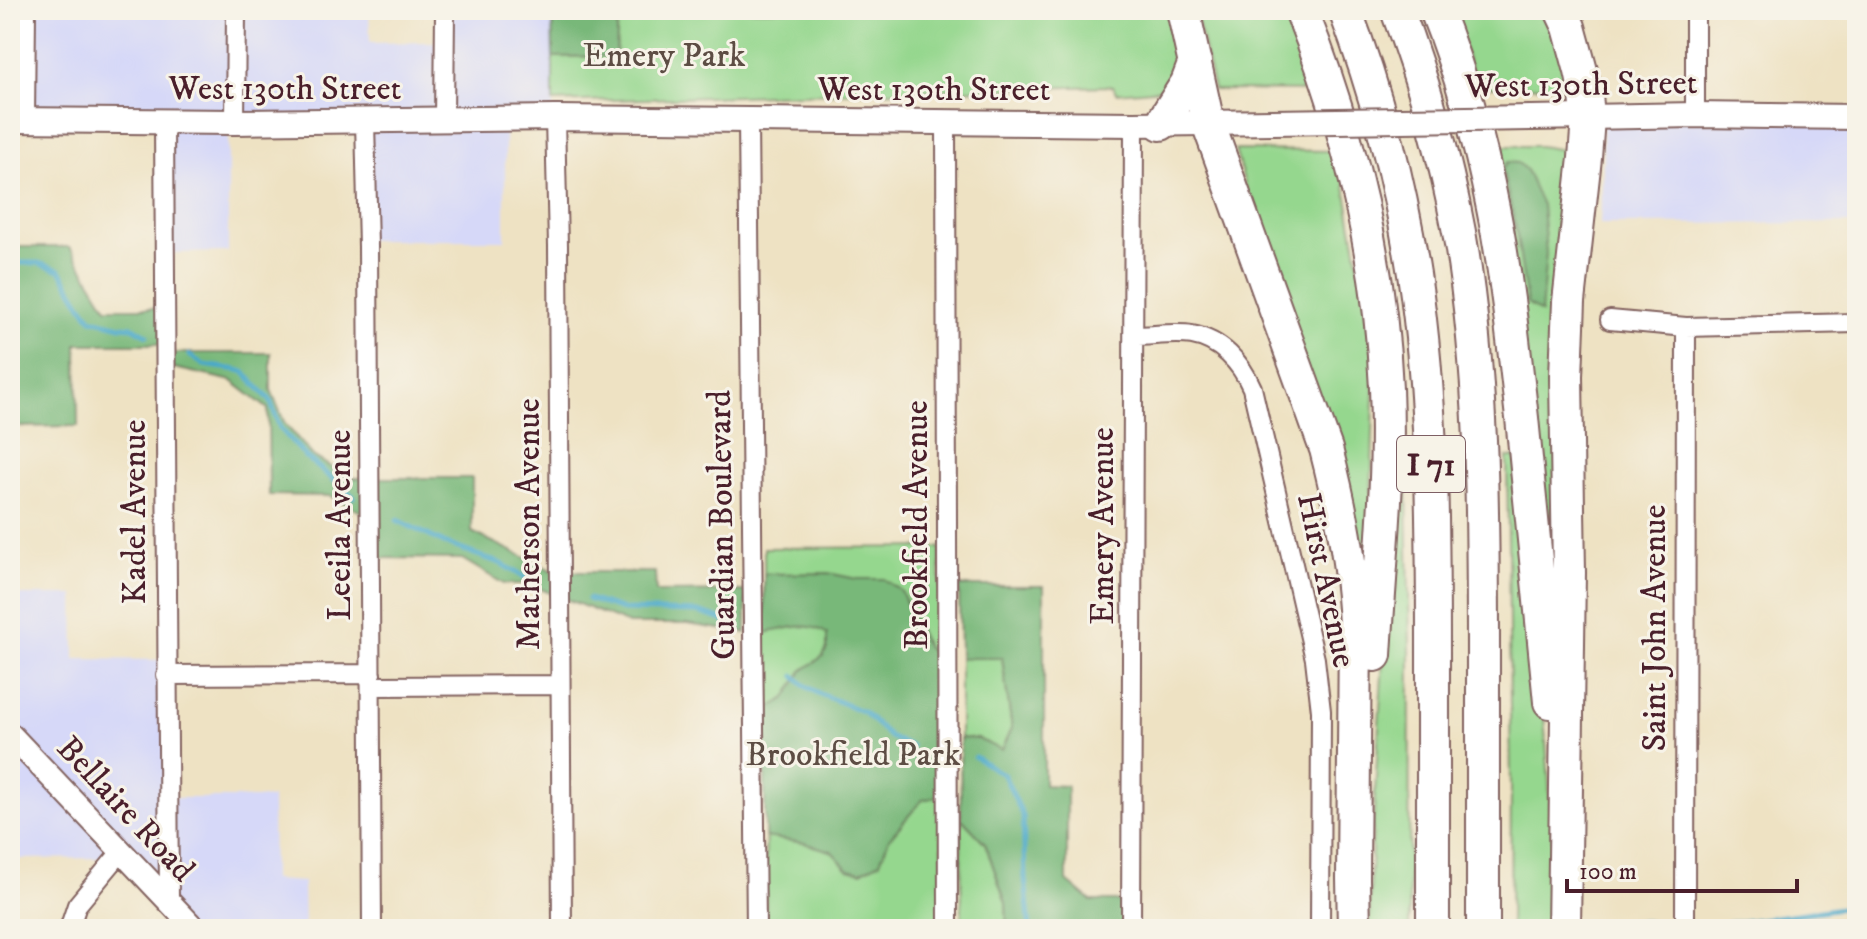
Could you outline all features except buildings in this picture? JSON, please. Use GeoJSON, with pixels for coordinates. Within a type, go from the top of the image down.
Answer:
{"type":"FeatureCollection","features":[{"type":"Feature","properties":{"kind":"highway"},"geometry":{"type":"LineString","coordinates":[[1183,10],[1208,123],[1326,449],[1340,500],[1354,591],[1353,879],[1356,929]]}},
{"type":"Feature","properties":{"kind":"highway"},"geometry":{"type":"LineString","coordinates":[[1301,10],[1328,85],[1359,193],[1377,286],[1385,377],[1385,487],[1356,929]]}},
{"type":"Feature","properties":{"kind":"highway","name":"I 71"},"geometry":{"type":"LineString","coordinates":[[1345,10],[1368,79],[1400,200],[1414,273],[1426,380],[1433,557],[1433,929]]}},
{"type":"Feature","properties":{"kind":"highway","name":"I 71"},"geometry":{"type":"LineString","coordinates":[[1397,10],[1422,84],[1453,206],[1469,301],[1477,385],[1483,566],[1483,929]]}},
{"type":"Feature","properties":{"kind":"highway"},"geometry":{"type":"LineString","coordinates":[[1436,10],[1466,96],[1482,155],[1502,257],[1564,837]]}},
{"type":"Feature","properties":{"kind":"highway"},"geometry":{"type":"LineString","coordinates":[[1561,10],[1581,71],[1588,118],[1569,302],[1566,376],[1569,573],[1564,929]]}},
{"type":"Feature","properties":{"kind":"highway"},"geometry":{"type":"LineString","coordinates":[[1148,124],[1187,83],[1195,62]]}},
{"type":"Feature","properties":{"kind":"main road","name":"West 130th Street"},"geometry":{"type":"LineString","coordinates":[[17,120],[235,122],[555,118],[1148,124],[1695,115],[1857,117]]}},
{"type":"Feature","properties":{"kind":"street"},"geometry":{"type":"LineString","coordinates":[[17,120],[26,10]]}},
{"type":"Feature","properties":{"kind":"street"},"geometry":{"type":"LineString","coordinates":[[235,122],[236,10]]}},
{"type":"Feature","properties":{"kind":"street"},"geometry":{"type":"LineString","coordinates":[[444,120],[445,10]]}},
{"type":"Feature","properties":{"kind":"street"},"geometry":{"type":"LineString","coordinates":[[1695,10],[1695,115]]}},
{"type":"Feature","properties":{"kind":"street","name":"Matherson Avenue"},"geometry":{"type":"LineString","coordinates":[[555,118],[562,929]]}},
{"type":"Feature","properties":{"kind":"street","name":"Leeila Avenue"},"geometry":{"type":"LineString","coordinates":[[365,121],[372,929]]}},
{"type":"Feature","properties":{"kind":"street","name":"Guardian Boulevard"},"geometry":{"type":"LineString","coordinates":[[748,121],[756,929]]}},
{"type":"Feature","properties":{"kind":"street","name":"Brookfield Avenue"},"geometry":{"type":"LineString","coordinates":[[946,121],[948,929]]}},
{"type":"Feature","properties":{"kind":"street","name":"Kadel Avenue"},"geometry":{"type":"LineString","coordinates":[[164,122],[169,902]]}},
{"type":"Feature","properties":{"kind":"street","name":"Emery Avenue"},"geometry":{"type":"LineString","coordinates":[[1131,929],[1134,336],[1148,124]]}},
{"type":"Feature","properties":{"kind":"street"},"geometry":{"type":"LineString","coordinates":[[1610,320],[1686,327],[1857,323]]}},
{"type":"Feature","properties":{"kind":"street","name":"Saint John Avenue"},"geometry":{"type":"LineString","coordinates":[[1685,929],[1686,327]]}},
{"type":"Feature","properties":{"kind":"street","name":"Hirst Avenue"},"geometry":{"type":"LineString","coordinates":[[1134,336],[1192,335],[1212,342],[1237,362],[1252,388],[1319,685],[1320,929]]}},
{"type":"Feature","properties":{"kind":"street"},"geometry":{"type":"LineString","coordinates":[[166,675],[560,685]]}},
{"type":"Feature","properties":{"kind":"street","name":"Bellaire Road"},"geometry":{"type":"LineString","coordinates":[[10,734],[195,929]]}},
{"type":"Feature","properties":{"kind":"street"},"geometry":{"type":"LineString","coordinates":[[69,929],[77,905],[121,852]]}},
{"type":"Feature","properties":{"kind":"shaded area"},"geometry":{"type":"Polygon","coordinates":[[[10,10],[369,13],[370,43],[439,42],[439,16],[552,16],[553,113],[505,114],[505,240],[364,240],[360,128],[228,129],[228,252],[170,253],[168,117],[10,117],[10,10]]]}},
{"type":"Feature","properties":{"kind":"shaded area"},"geometry":{"type":"Polygon","coordinates":[[[1603,109],[1857,110],[1857,223],[1600,224],[1603,109]]]}},
{"type":"Feature","properties":{"kind":"shaded area"},"geometry":{"type":"Polygon","coordinates":[[[10,595],[74,595],[75,659],[170,660],[170,798],[272,798],[273,880],[303,882],[304,929],[186,929],[113,851],[108,858],[10,859],[10,595]]]}},
{"type":"Feature","properties":{"kind":"green space"},"geometry":{"type":"Polygon","coordinates":[[[552,10],[618,10],[616,56],[553,57],[552,10]]]}},
{"type":"Feature","properties":{"kind":"green space","name":"Emery Park"},"geometry":{"type":"Polygon","coordinates":[[[618,10],[1171,10],[1182,54],[1179,76],[1165,89],[1116,93],[1113,86],[553,102],[553,57],[616,56],[618,10]]]}},
{"type":"Feature","properties":{"kind":"green space"},"geometry":{"type":"Polygon","coordinates":[[[1195,10],[1292,10],[1322,91],[1214,90],[1195,10]]]}},
{"type":"Feature","properties":{"kind":"green space"},"geometry":{"type":"Polygon","coordinates":[[[1451,10],[1552,10],[1576,86],[1477,87],[1451,10]]]}},
{"type":"Feature","properties":{"kind":"green space"},"geometry":{"type":"Polygon","coordinates":[[[1491,146],[1540,146],[1575,152],[1561,626],[1491,146]]]}},
{"type":"Feature","properties":{"kind":"green space"},"geometry":{"type":"Polygon","coordinates":[[[1235,150],[1339,151],[1375,361],[1366,683],[1361,577],[1235,150]]]}},
{"type":"Feature","properties":{"kind":"green space"},"geometry":{"type":"Polygon","coordinates":[[[1507,162],[1518,163],[1526,170],[1542,205],[1546,253],[1541,313],[1527,304],[1516,229],[1502,169],[1507,162]]]}},
{"type":"Feature","properties":{"kind":"green space"},"geometry":{"type":"Polygon","coordinates":[[[10,247],[70,247],[107,308],[161,308],[161,344],[77,344],[78,426],[10,427],[10,247]]]}},
{"type":"Feature","properties":{"kind":"green space"},"geometry":{"type":"Polygon","coordinates":[[[169,353],[271,353],[271,390],[285,424],[313,456],[349,478],[472,478],[472,532],[555,572],[655,572],[656,592],[746,591],[746,633],[687,624],[629,624],[528,584],[504,584],[462,559],[380,558],[379,521],[330,496],[269,495],[268,409],[232,381],[169,367],[169,353]]]}},
{"type":"Feature","properties":{"kind":"green space"},"geometry":{"type":"Polygon","coordinates":[[[1396,437],[1406,437],[1410,652],[1409,929],[1369,929],[1372,844],[1396,437]]]}},
{"type":"Feature","properties":{"kind":"green space"},"geometry":{"type":"Polygon","coordinates":[[[1507,457],[1517,457],[1536,634],[1551,811],[1554,929],[1510,929],[1507,457]]]}},
{"type":"Feature","properties":{"kind":"green space","name":"Brookfield Park"},"geometry":{"type":"Polygon","coordinates":[[[940,547],[943,929],[766,929],[764,548],[940,547]]]}},
{"type":"Feature","properties":{"kind":"green space","name":"Brookfield Park"},"geometry":{"type":"Polygon","coordinates":[[[828,573],[857,579],[884,579],[901,591],[927,648],[941,659],[942,796],[922,800],[889,839],[880,862],[861,872],[848,869],[831,851],[765,837],[765,710],[786,698],[802,671],[823,656],[827,648],[827,634],[805,626],[765,633],[764,574],[828,573]]]}},
{"type":"Feature","properties":{"kind":"green space"},"geometry":{"type":"Polygon","coordinates":[[[959,586],[1044,586],[1044,785],[1067,786],[1067,881],[1091,901],[1126,901],[1125,929],[1007,929],[1006,903],[985,843],[961,818],[960,738],[978,739],[1002,750],[1012,728],[1002,658],[960,658],[959,586]]]}},
{"type":"Feature","properties":{"kind":"green space"},"geometry":{"type":"Polygon","coordinates":[[[960,658],[1002,658],[1012,729],[1002,750],[978,739],[960,738],[960,658]]]}},
{"type":"Feature","properties":{"kind":"green space"},"geometry":{"type":"Polygon","coordinates":[[[961,818],[985,843],[1006,903],[1007,929],[962,929],[961,818]]]}},
{"type":"Feature","properties":{"kind":"waterway"},"geometry":{"type":"LineString","coordinates":[[10,263],[38,263],[60,270],[92,319],[133,327],[147,335]]}},
{"type":"Feature","properties":{"kind":"waterway"},"geometry":{"type":"LineString","coordinates":[[189,355],[204,365],[244,372],[270,400],[280,428],[306,457],[354,497]]}},
{"type":"Feature","properties":{"kind":"waterway"},"geometry":{"type":"LineString","coordinates":[[397,520],[444,543],[502,564],[532,582]]}},
{"type":"Feature","properties":{"kind":"waterway"},"geometry":{"type":"LineString","coordinates":[[588,599],[623,610],[698,612],[733,626]]}},
{"type":"Feature","properties":{"kind":"waterway"},"geometry":{"type":"LineString","coordinates":[[795,676],[820,694],[864,712],[890,737],[911,746]]}},
{"type":"Feature","properties":{"kind":"waterway"},"geometry":{"type":"LineString","coordinates":[[975,757],[1004,775],[1023,816],[1030,929]]}},
{"type":"Feature","properties":{"kind":"waterway"},"geometry":{"type":"LineString","coordinates":[[1717,925],[1842,908]]}},
{"type":"Feature","properties":{"kind":"waterway"},"geometry":{"type":"LineString","coordinates":[[1594,924],[1645,922],[1671,927]]}}]}
